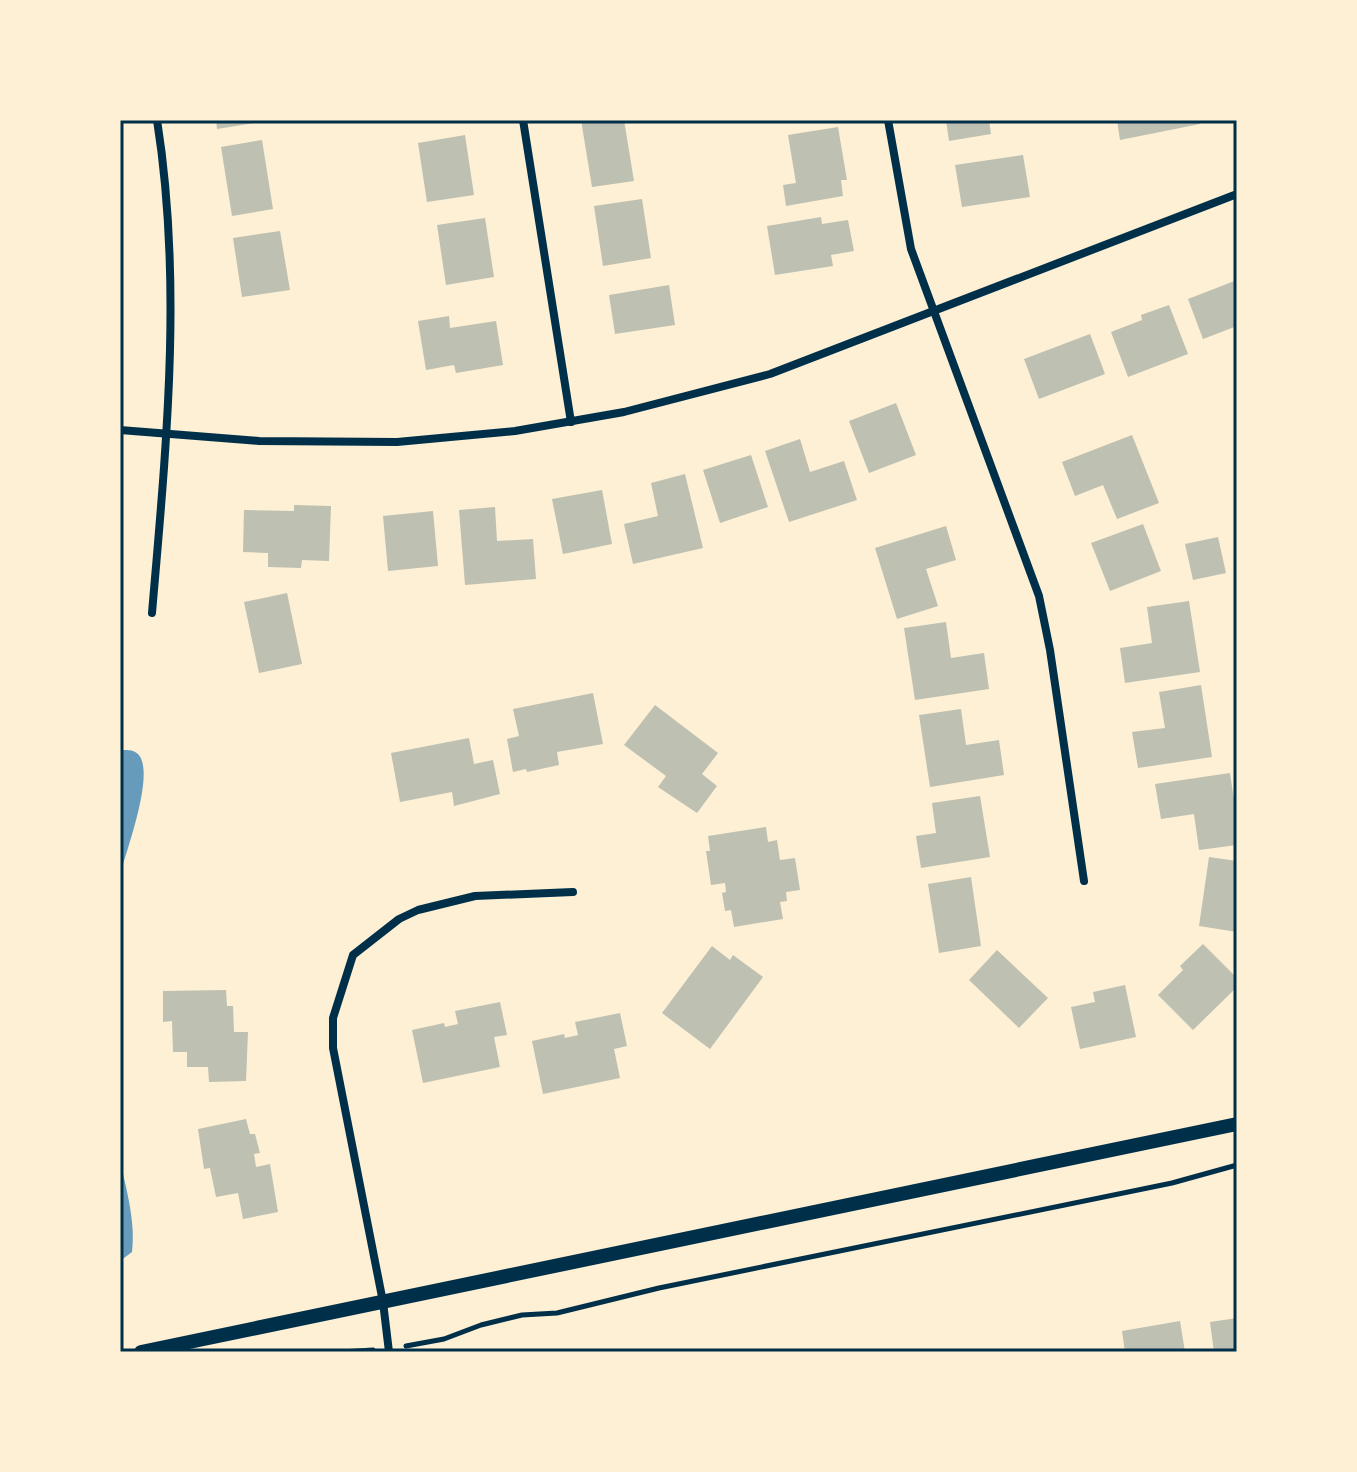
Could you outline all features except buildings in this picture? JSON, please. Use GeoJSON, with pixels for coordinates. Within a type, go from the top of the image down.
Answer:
{"type":"FeatureCollection","features":[{"type":"Feature","properties":{"kind":"street"},"geometry":{"type":"LineString","coordinates":[[152,613],[167,433],[172,284],[166,182],[157,120]]}},
{"type":"Feature","properties":{"kind":"street"},"geometry":{"type":"LineString","coordinates":[[523,120],[571,422]]}},
{"type":"Feature","properties":{"kind":"street"},"geometry":{"type":"LineString","coordinates":[[888,120],[905,227],[932,309],[1039,596],[1050,650],[1084,881]]}},
{"type":"Feature","properties":{"kind":"street"},"geometry":{"type":"LineString","coordinates":[[120,430],[259,441],[397,442],[451,439],[571,422],[662,403],[756,378],[1237,194]]}},
{"type":"Feature","properties":{"kind":"street"},"geometry":{"type":"LineString","coordinates":[[389,1350],[383,1302],[333,1048],[333,1018],[353,955],[399,919],[418,910],[475,896],[573,892]]}},
{"type":"Feature","properties":{"kind":"street"},"geometry":{"type":"LineString","coordinates":[[141,1352],[1237,1124]]}},
{"type":"Feature","properties":{"kind":"path"},"geometry":{"type":"LineString","coordinates":[[342,1352],[389,1350],[444,1339],[522,1315],[557,1313],[659,1288],[1172,1183],[1237,1165]]}},
{"type":"Feature","properties":{"kind":"water"},"geometry":{"type":"Polygon","coordinates":[[[120,750],[138,754],[143,763],[144,777],[138,812],[120,875],[120,750]]]}},
{"type":"Feature","properties":{"kind":"water"},"geometry":{"type":"Polygon","coordinates":[[[120,1159],[130,1206],[133,1241],[132,1252],[120,1261],[120,1159]]]}}]}
